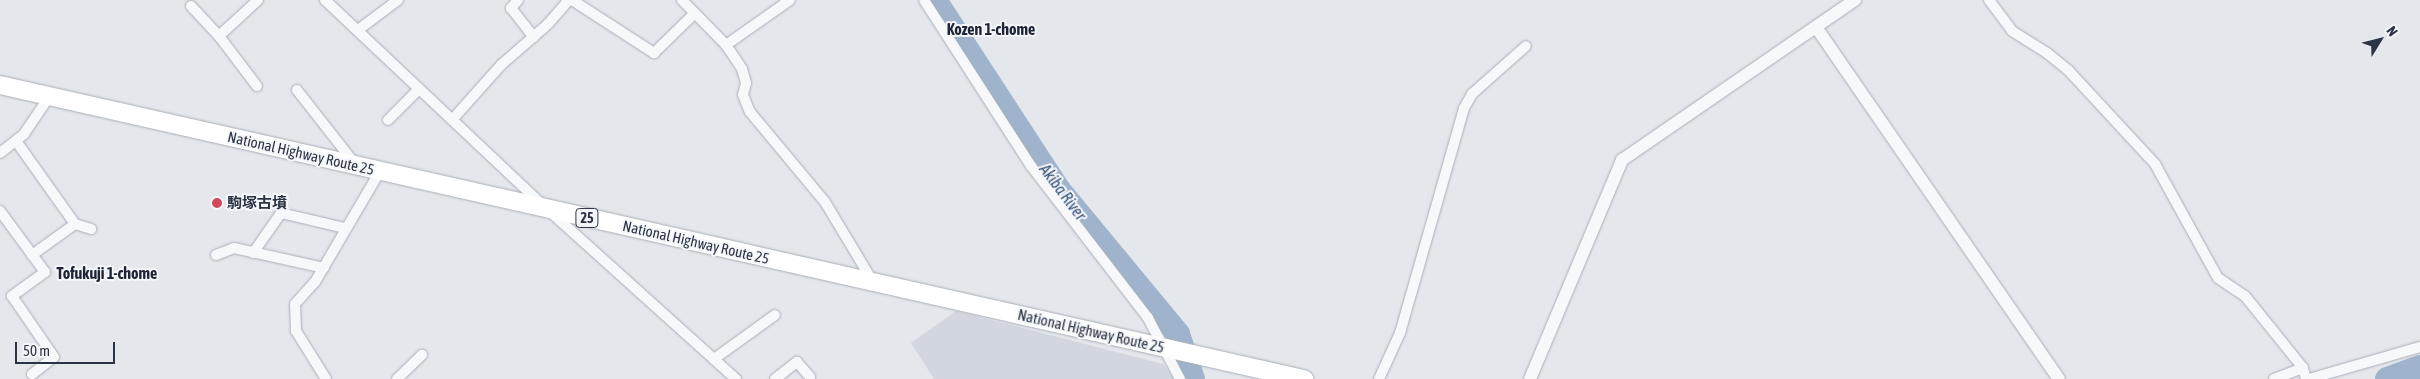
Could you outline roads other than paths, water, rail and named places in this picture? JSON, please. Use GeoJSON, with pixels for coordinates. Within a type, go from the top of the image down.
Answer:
{"type":"FeatureCollection","features":[{"type":"Feature","properties":{"kind":"highway","name":"National Highway Route 25"},"geometry":{"type":"LineString","coordinates":[[0,85],[1304,379]]}},
{"type":"Feature","properties":{"kind":"street"},"geometry":{"type":"LineString","coordinates":[[219,36],[258,0]]}},
{"type":"Feature","properties":{"kind":"street"},"geometry":{"type":"LineString","coordinates":[[325,0],[546,208],[736,379]]}},
{"type":"Feature","properties":{"kind":"street"},"geometry":{"type":"LineString","coordinates":[[358,30],[398,0]]}},
{"type":"Feature","properties":{"kind":"street"},"geometry":{"type":"LineString","coordinates":[[518,0],[510,8],[534,37]]}},
{"type":"Feature","properties":{"kind":"street"},"geometry":{"type":"LineString","coordinates":[[452,120],[501,65],[534,37],[570,0],[654,53],[694,14]]}},
{"type":"Feature","properties":{"kind":"street"},"geometry":{"type":"LineString","coordinates":[[682,0],[726,45],[742,69],[746,83],[743,95],[750,112],[826,202],[873,282]]}},
{"type":"Feature","properties":{"kind":"street"},"geometry":{"type":"LineString","coordinates":[[726,45],[790,0]]}},
{"type":"Feature","properties":{"kind":"street"},"geometry":{"type":"LineString","coordinates":[[924,0],[1031,166],[1170,349],[1180,379]]}},
{"type":"Feature","properties":{"kind":"street"},"geometry":{"type":"LineString","coordinates":[[1530,379],[1622,160],[1855,0]]}},
{"type":"Feature","properties":{"kind":"street"},"geometry":{"type":"LineString","coordinates":[[1989,0],[2012,32],[2048,53],[2068,71],[2150,158],[2168,183],[2218,278],[2245,296],[2303,368],[2308,379],[2420,347]]}},
{"type":"Feature","properties":{"kind":"street"},"geometry":{"type":"LineString","coordinates":[[191,6],[219,36],[256,86]]}},
{"type":"Feature","properties":{"kind":"street"},"geometry":{"type":"LineString","coordinates":[[1816,27],[2059,379]]}},
{"type":"Feature","properties":{"kind":"street"},"geometry":{"type":"LineString","coordinates":[[1379,379],[1400,333],[1464,108],[1472,94],[1526,46]]}},
{"type":"Feature","properties":{"kind":"street"},"geometry":{"type":"LineString","coordinates":[[388,120],[419,89]]}},
{"type":"Feature","properties":{"kind":"street"},"geometry":{"type":"LineString","coordinates":[[297,90],[357,166]]}},
{"type":"Feature","properties":{"kind":"street"},"geometry":{"type":"LineString","coordinates":[[0,152],[16,141],[32,124],[49,97]]}},
{"type":"Feature","properties":{"kind":"street"},"geometry":{"type":"LineString","coordinates":[[16,141],[75,224],[91,229]]}},
{"type":"Feature","properties":{"kind":"street"},"geometry":{"type":"LineString","coordinates":[[326,379],[296,331],[293,318],[295,304],[324,268],[345,228],[380,171]]}},
{"type":"Feature","properties":{"kind":"street"},"geometry":{"type":"LineString","coordinates":[[0,211],[45,272],[12,296],[54,357],[32,374]]}},
{"type":"Feature","properties":{"kind":"street"},"geometry":{"type":"LineString","coordinates":[[253,253],[281,213],[345,228]]}},
{"type":"Feature","properties":{"kind":"street"},"geometry":{"type":"LineString","coordinates":[[32,255],[75,224]]}},
{"type":"Feature","properties":{"kind":"street"},"geometry":{"type":"LineString","coordinates":[[216,255],[234,248],[324,268]]}},
{"type":"Feature","properties":{"kind":"street"},"geometry":{"type":"LineString","coordinates":[[714,359],[775,315]]}},
{"type":"Feature","properties":{"kind":"street"},"geometry":{"type":"LineString","coordinates":[[397,379],[422,355]]}},
{"type":"Feature","properties":{"kind":"street"},"geometry":{"type":"LineString","coordinates":[[775,379],[797,362],[810,377]]}},
{"type":"Feature","properties":{"kind":"street"},"geometry":{"type":"LineString","coordinates":[[2274,379],[2303,368]]}},
{"type":"Feature","properties":{"kind":"waterway","name":"Akiba River"},"geometry":{"type":"LineString","coordinates":[[935,0],[1059,190],[1178,334],[1193,379]]}},
{"type":"Feature","properties":{"kind":"waterway"},"geometry":{"type":"LineString","coordinates":[[2387,379],[2420,367]]}},
{"type":"Feature","properties":{"kind":"place","name":"駒塚古墳"},"geometry":{"type":"Point","coordinates":[217,203]}},
{"type":"Feature","properties":{"kind":"district","name":"Kozen 1-chome"},"geometry":{"type":"Point","coordinates":[991,29]}},
{"type":"Feature","properties":{"kind":"district","name":"Tofukuji 1-chome"},"geometry":{"type":"Point","coordinates":[107,273]}}]}
